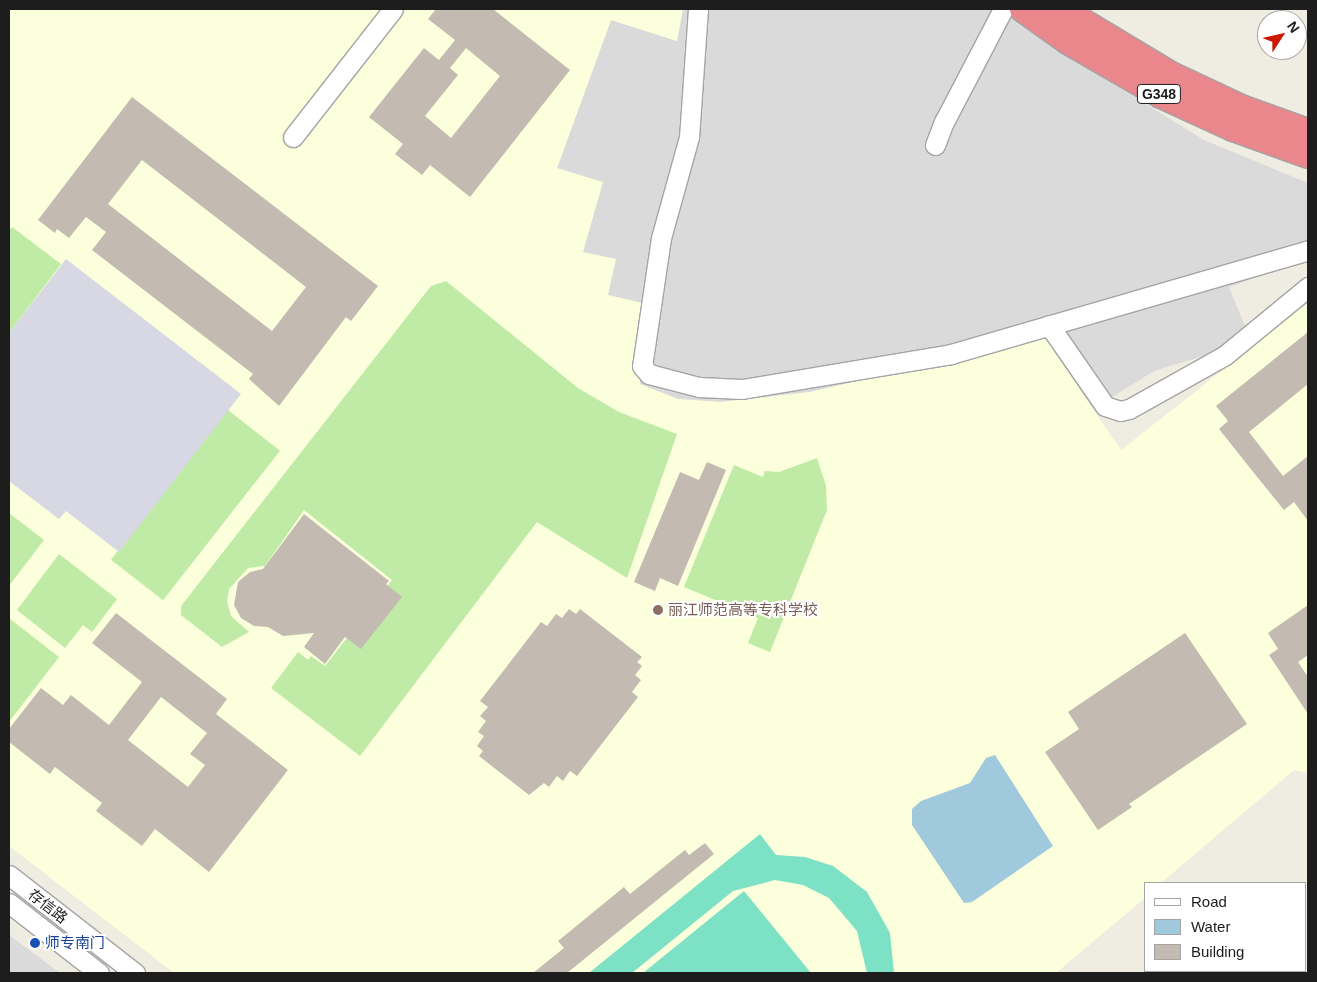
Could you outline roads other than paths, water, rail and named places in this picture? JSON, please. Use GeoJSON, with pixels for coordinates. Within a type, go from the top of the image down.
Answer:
{"type":"FeatureCollection","features":[{"type":"Feature","properties":{"kind":"highway","name":"G348"},"geometry":{"type":"LineString","coordinates":[[1023,9],[1068,41],[1161,95],[1233,128],[1308,155]]}},
{"type":"Feature","properties":{"kind":"highway","name":"G348"},"geometry":{"type":"LineString","coordinates":[[1061,9],[1171,75],[1241,108],[1308,132]]}},
{"type":"Feature","properties":{"kind":"street"},"geometry":{"type":"LineString","coordinates":[[293,137],[393,9]]}},
{"type":"Feature","properties":{"kind":"street"},"geometry":{"type":"LineString","coordinates":[[698,9],[689,137],[661,238],[642,366],[649,374],[699,387],[763,388],[951,354],[1308,250]]}},
{"type":"Feature","properties":{"kind":"street"},"geometry":{"type":"LineString","coordinates":[[935,145],[944,122],[1003,9]]}},
{"type":"Feature","properties":{"kind":"street"},"geometry":{"type":"LineString","coordinates":[[1049,325],[1105,406],[1120,411],[1129,410],[1224,356],[1308,287]]}},
{"type":"Feature","properties":{"kind":"street","name":"存信路"},"geometry":{"type":"LineString","coordinates":[[9,875],[135,973]]}},
{"type":"Feature","properties":{"kind":"street","name":"存信路"},"geometry":{"type":"LineString","coordinates":[[9,903],[99,973]]}},
{"type":"Feature","properties":{"kind":"water"},"geometry":{"type":"Polygon","coordinates":[[[995,755],[1053,846],[972,902],[964,903],[912,825],[912,809],[921,801],[970,783],[986,758],[995,755]]]}},
{"type":"Feature","properties":{"kind":"place","name":"丽江师范高等专科学校"},"geometry":{"type":"Point","coordinates":[658,610]}},
{"type":"Feature","properties":{"kind":"place","name":"师专南门"},"geometry":{"type":"Point","coordinates":[35,943]}}]}
